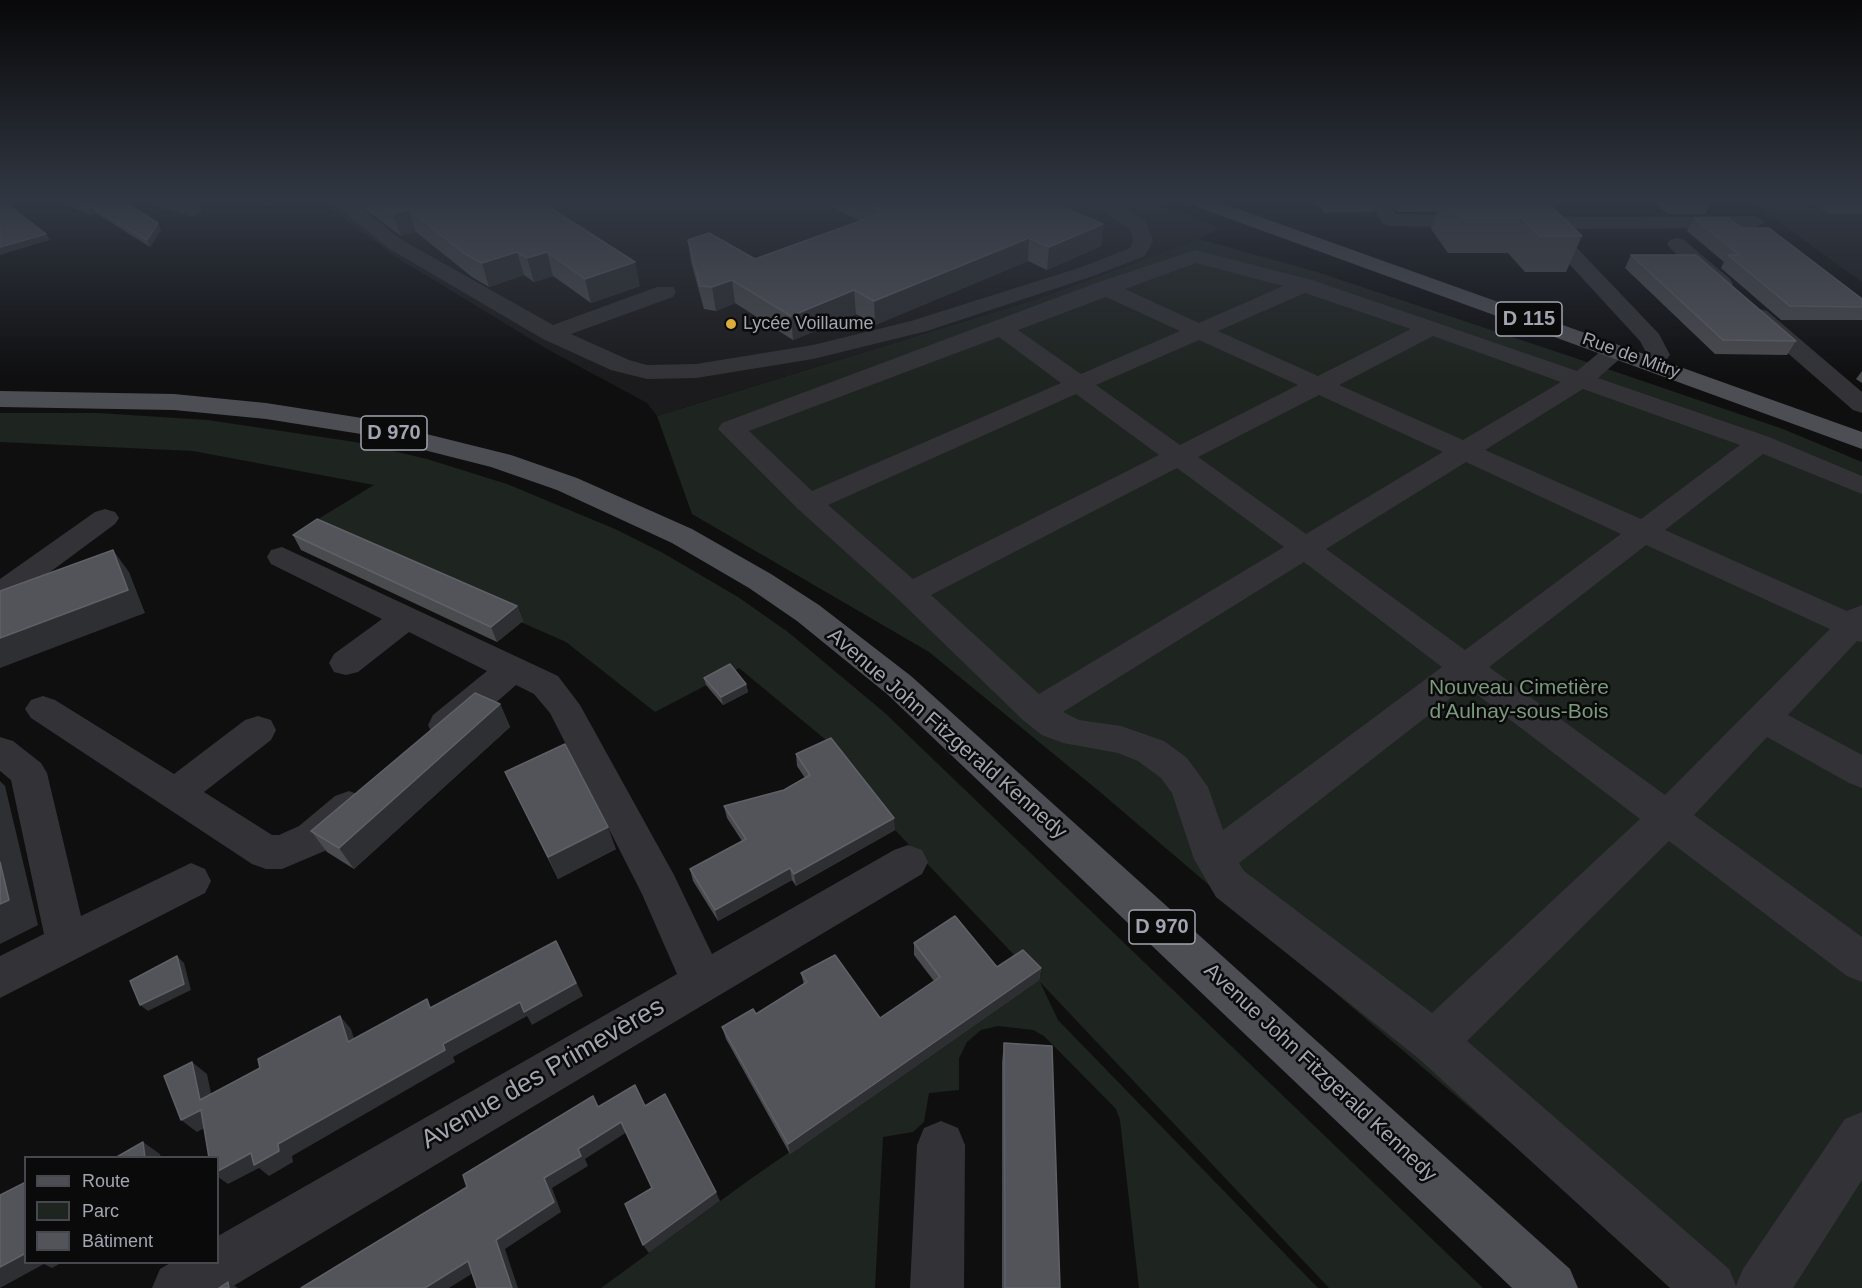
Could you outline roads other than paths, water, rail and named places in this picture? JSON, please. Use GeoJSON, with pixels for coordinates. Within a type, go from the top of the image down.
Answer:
{"type":"FeatureCollection","features":[{"type":"Feature","properties":{"kind":"main road","name":"Rue de Mitry"},"geometry":{"type":"LineString","coordinates":[[1363,260],[1862,441]]}},
{"type":"Feature","properties":{"kind":"main road","name":"Rue de Mitry"},"geometry":{"type":"LineString","coordinates":[[1396,260],[1862,429]]}},
{"type":"Feature","properties":{"kind":"main road","name":"Avenue John Fitzgerald Kennedy"},"geometry":{"type":"LineString","coordinates":[[0,399],[174,402],[276,413],[362,426],[454,447],[512,465],[567,484],[682,536],[760,581],[808,613],[899,685],[1551,1288]]}},
{"type":"Feature","properties":{"kind":"street"},"geometry":{"type":"LineString","coordinates":[[423,260],[551,334],[620,365],[646,372],[696,371],[813,352],[920,326],[1117,260]]}},
{"type":"Feature","properties":{"kind":"street"},"geometry":{"type":"LineString","coordinates":[[1183,260],[731,429],[808,503],[910,593],[1036,712],[1055,725],[1076,733],[1121,740],[1151,751],[1173,768],[1189,787],[1199,809],[1214,860],[1230,884],[1434,1042],[1710,1288]]}},
{"type":"Feature","properties":{"kind":"street"},"geometry":{"type":"LineString","coordinates":[[1210,260],[1304,285],[1581,380],[1760,443],[1862,486]]}},
{"type":"Feature","properties":{"kind":"street"},"geometry":{"type":"LineString","coordinates":[[1576,260],[1651,339],[1658,355]]}},
{"type":"Feature","properties":{"kind":"street"},"geometry":{"type":"LineString","coordinates":[[1695,260],[1862,405]]}},
{"type":"Feature","properties":{"kind":"street"},"geometry":{"type":"LineString","coordinates":[[808,503],[1304,285]]}},
{"type":"Feature","properties":{"kind":"street"},"geometry":{"type":"LineString","coordinates":[[1104,288],[1644,533],[1859,624],[1667,818],[1434,1042]]}},
{"type":"Feature","properties":{"kind":"street"},"geometry":{"type":"LineString","coordinates":[[551,334],[665,292]]}},
{"type":"Feature","properties":{"kind":"street"},"geometry":{"type":"LineString","coordinates":[[1002,328],[1179,459],[1305,548],[1862,962]]}},
{"type":"Feature","properties":{"kind":"street"},"geometry":{"type":"LineString","coordinates":[[910,593],[1179,459],[1431,328]]}},
{"type":"Feature","properties":{"kind":"street"},"geometry":{"type":"LineString","coordinates":[[1036,712],[1466,452],[1581,380],[1615,351]]}},
{"type":"Feature","properties":{"kind":"street"},"geometry":{"type":"LineString","coordinates":[[1214,860],[1760,443]]}},
{"type":"Feature","properties":{"kind":"street"},"geometry":{"type":"LineString","coordinates":[[0,594],[105,518]]}},
{"type":"Feature","properties":{"kind":"street"},"geometry":{"type":"LineString","coordinates":[[282,557],[546,685],[563,705],[660,888],[694,963]]}},
{"type":"Feature","properties":{"kind":"street"},"geometry":{"type":"LineString","coordinates":[[346,663],[407,617]]}},
{"type":"Feature","properties":{"kind":"street"},"geometry":{"type":"LineString","coordinates":[[422,745],[513,668]]}},
{"type":"Feature","properties":{"kind":"street"},"geometry":{"type":"LineString","coordinates":[[43,709],[266,852],[282,852],[313,838],[376,784]]}},
{"type":"Feature","properties":{"kind":"street"},"geometry":{"type":"LineString","coordinates":[[1764,718],[1862,773]]}},
{"type":"Feature","properties":{"kind":"street"},"geometry":{"type":"LineString","coordinates":[[176,793],[258,730]]}},
{"type":"Feature","properties":{"kind":"street"},"geometry":{"type":"LineString","coordinates":[[0,751],[28,773],[67,944]]}},
{"type":"Feature","properties":{"kind":"street","name":"Avenue des Primevères"},"geometry":{"type":"LineString","coordinates":[[219,1263],[694,963],[908,862]]}},
{"type":"Feature","properties":{"kind":"street"},"geometry":{"type":"LineString","coordinates":[[0,978],[191,881]]}},
{"type":"Feature","properties":{"kind":"street"},"geometry":{"type":"LineString","coordinates":[[1762,1288],[1862,1136]]}},
{"type":"Feature","properties":{"kind":"street"},"geometry":{"type":"LineString","coordinates":[[937,1288],[941,1145]]}},
{"type":"Feature","properties":{"kind":"street","name":"Avenue des Primevères"},"geometry":{"type":"LineString","coordinates":[[179,1288],[217,1264]]}},
{"type":"Feature","properties":{"kind":"place","name":"Lycée Voillaume"},"geometry":{"type":"Point","coordinates":[731,324]}},
{"type":"Feature","properties":{"kind":"park label","name":"Nouveau Cimetière d'Aulnay-sous-Bois"},"geometry":{"type":"Point","coordinates":[1519,700]}}]}
